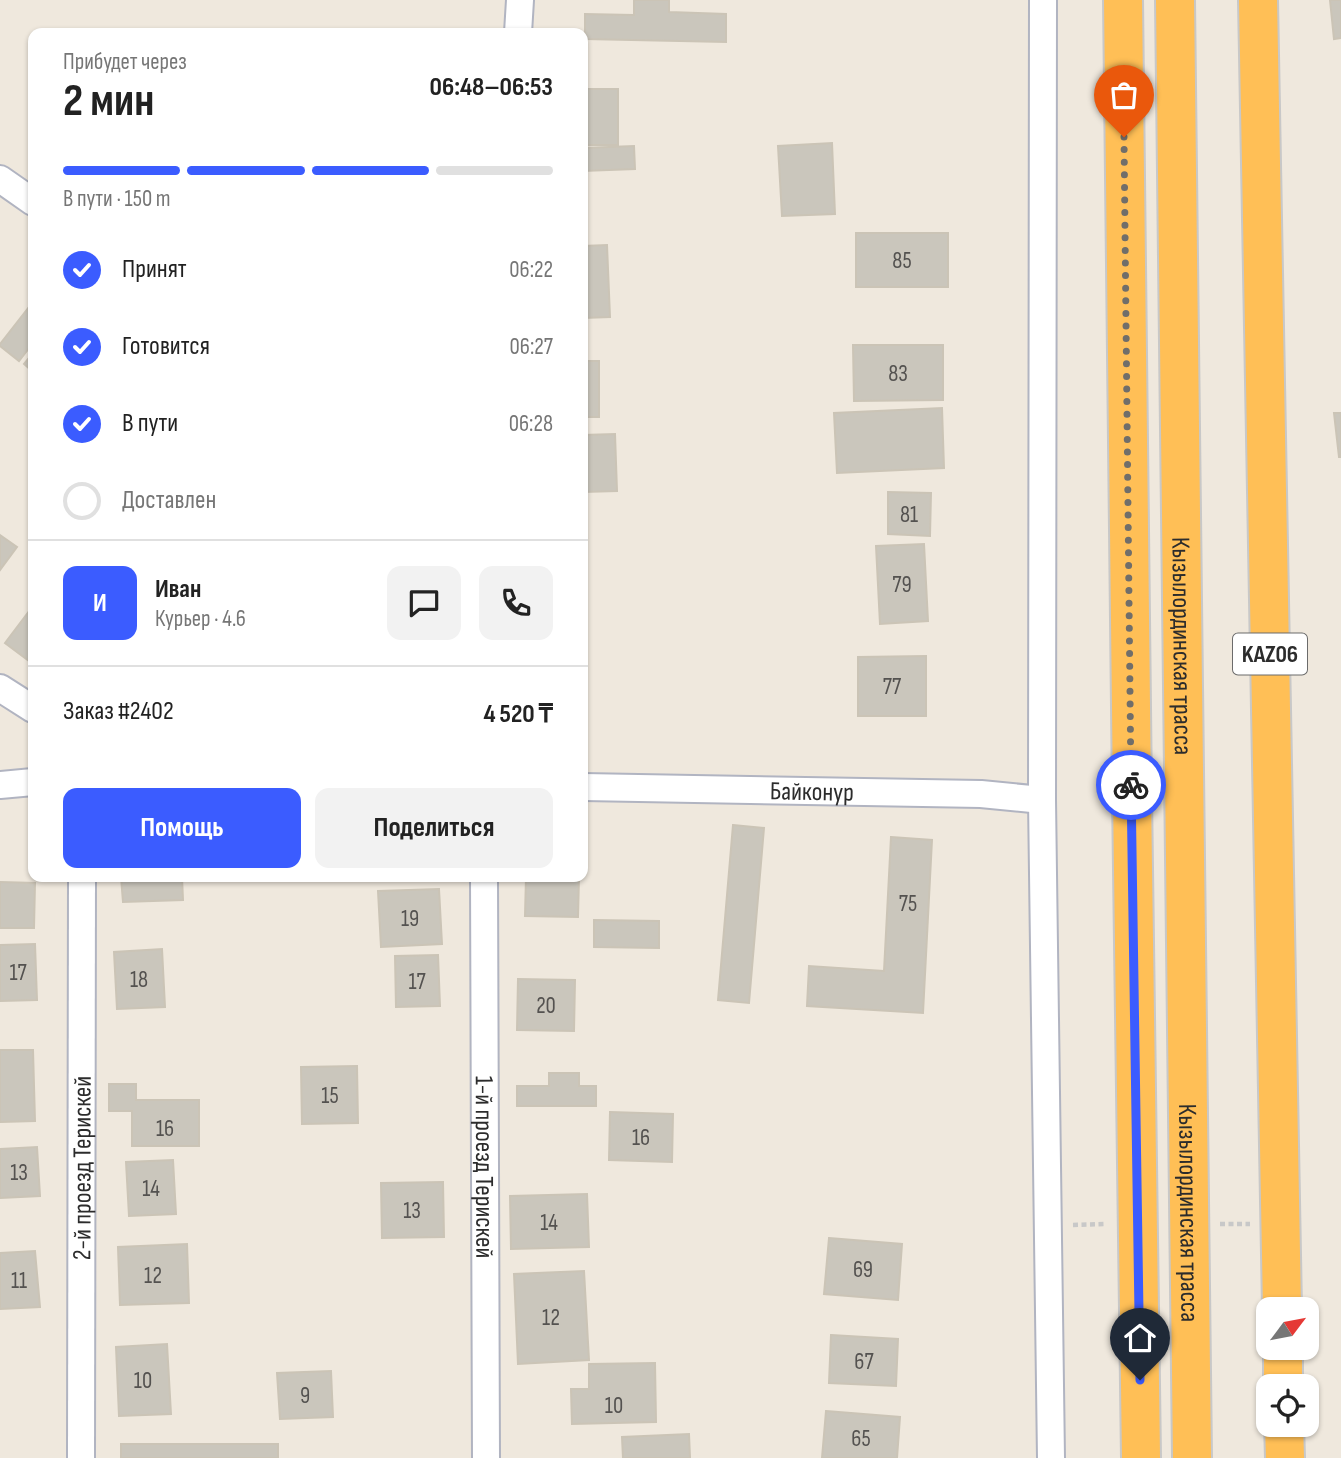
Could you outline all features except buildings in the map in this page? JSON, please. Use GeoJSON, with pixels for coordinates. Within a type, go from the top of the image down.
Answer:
{"type":"FeatureCollection","features":[{"type":"Feature","properties":{"kind":"highway","name":"Кызылординская трасса"},"geometry":{"type":"LineString","coordinates":[[1123,0],[1142,1458]]}},
{"type":"Feature","properties":{"kind":"highway","name":"Кызылординская трасса"},"geometry":{"type":"LineString","coordinates":[[1175,0],[1192,1458]]}},
{"type":"Feature","properties":{"kind":"highway","name":"KАZ06"},"geometry":{"type":"LineString","coordinates":[[1258,0],[1282,1297]]}},
{"type":"Feature","properties":{"kind":"highway"},"geometry":{"type":"LineString","coordinates":[[1135,1003],[1187,1001]]}},
{"type":"Feature","properties":{"kind":"highway"},"geometry":{"type":"LineString","coordinates":[[1284,1437],[1285,1458]]}},
{"type":"Feature","properties":{"kind":"street"},"geometry":{"type":"LineString","coordinates":[[1043,0],[1042,800],[1051,1458]]}},
{"type":"Feature","properties":{"kind":"street"},"geometry":{"type":"LineString","coordinates":[[0,179],[28,199]]}},
{"type":"Feature","properties":{"kind":"street"},"geometry":{"type":"LineString","coordinates":[[0,688],[28,706]]}},
{"type":"Feature","properties":{"kind":"street"},"geometry":{"type":"LineString","coordinates":[[0,785],[28,782]]}},
{"type":"Feature","properties":{"kind":"street","name":"Байконур"},"geometry":{"type":"LineString","coordinates":[[588,788],[981,794],[1042,800]]}},
{"type":"Feature","properties":{"kind":"street","name":"2-й проезд Терискей"},"geometry":{"type":"LineString","coordinates":[[80,1458],[82,882]]}},
{"type":"Feature","properties":{"kind":"street","name":"1-й проезд Терискей"},"geometry":{"type":"LineString","coordinates":[[484,882],[486,1458]]}},
{"type":"Feature","properties":{"kind":"way so far"},"geometry":{"type":"LineString","coordinates":[[1124,137],[1131,785]]}},
{"type":"Feature","properties":{"kind":"route"},"geometry":{"type":"LineString","coordinates":[[1131,785],[1140,1380]]}}]}
